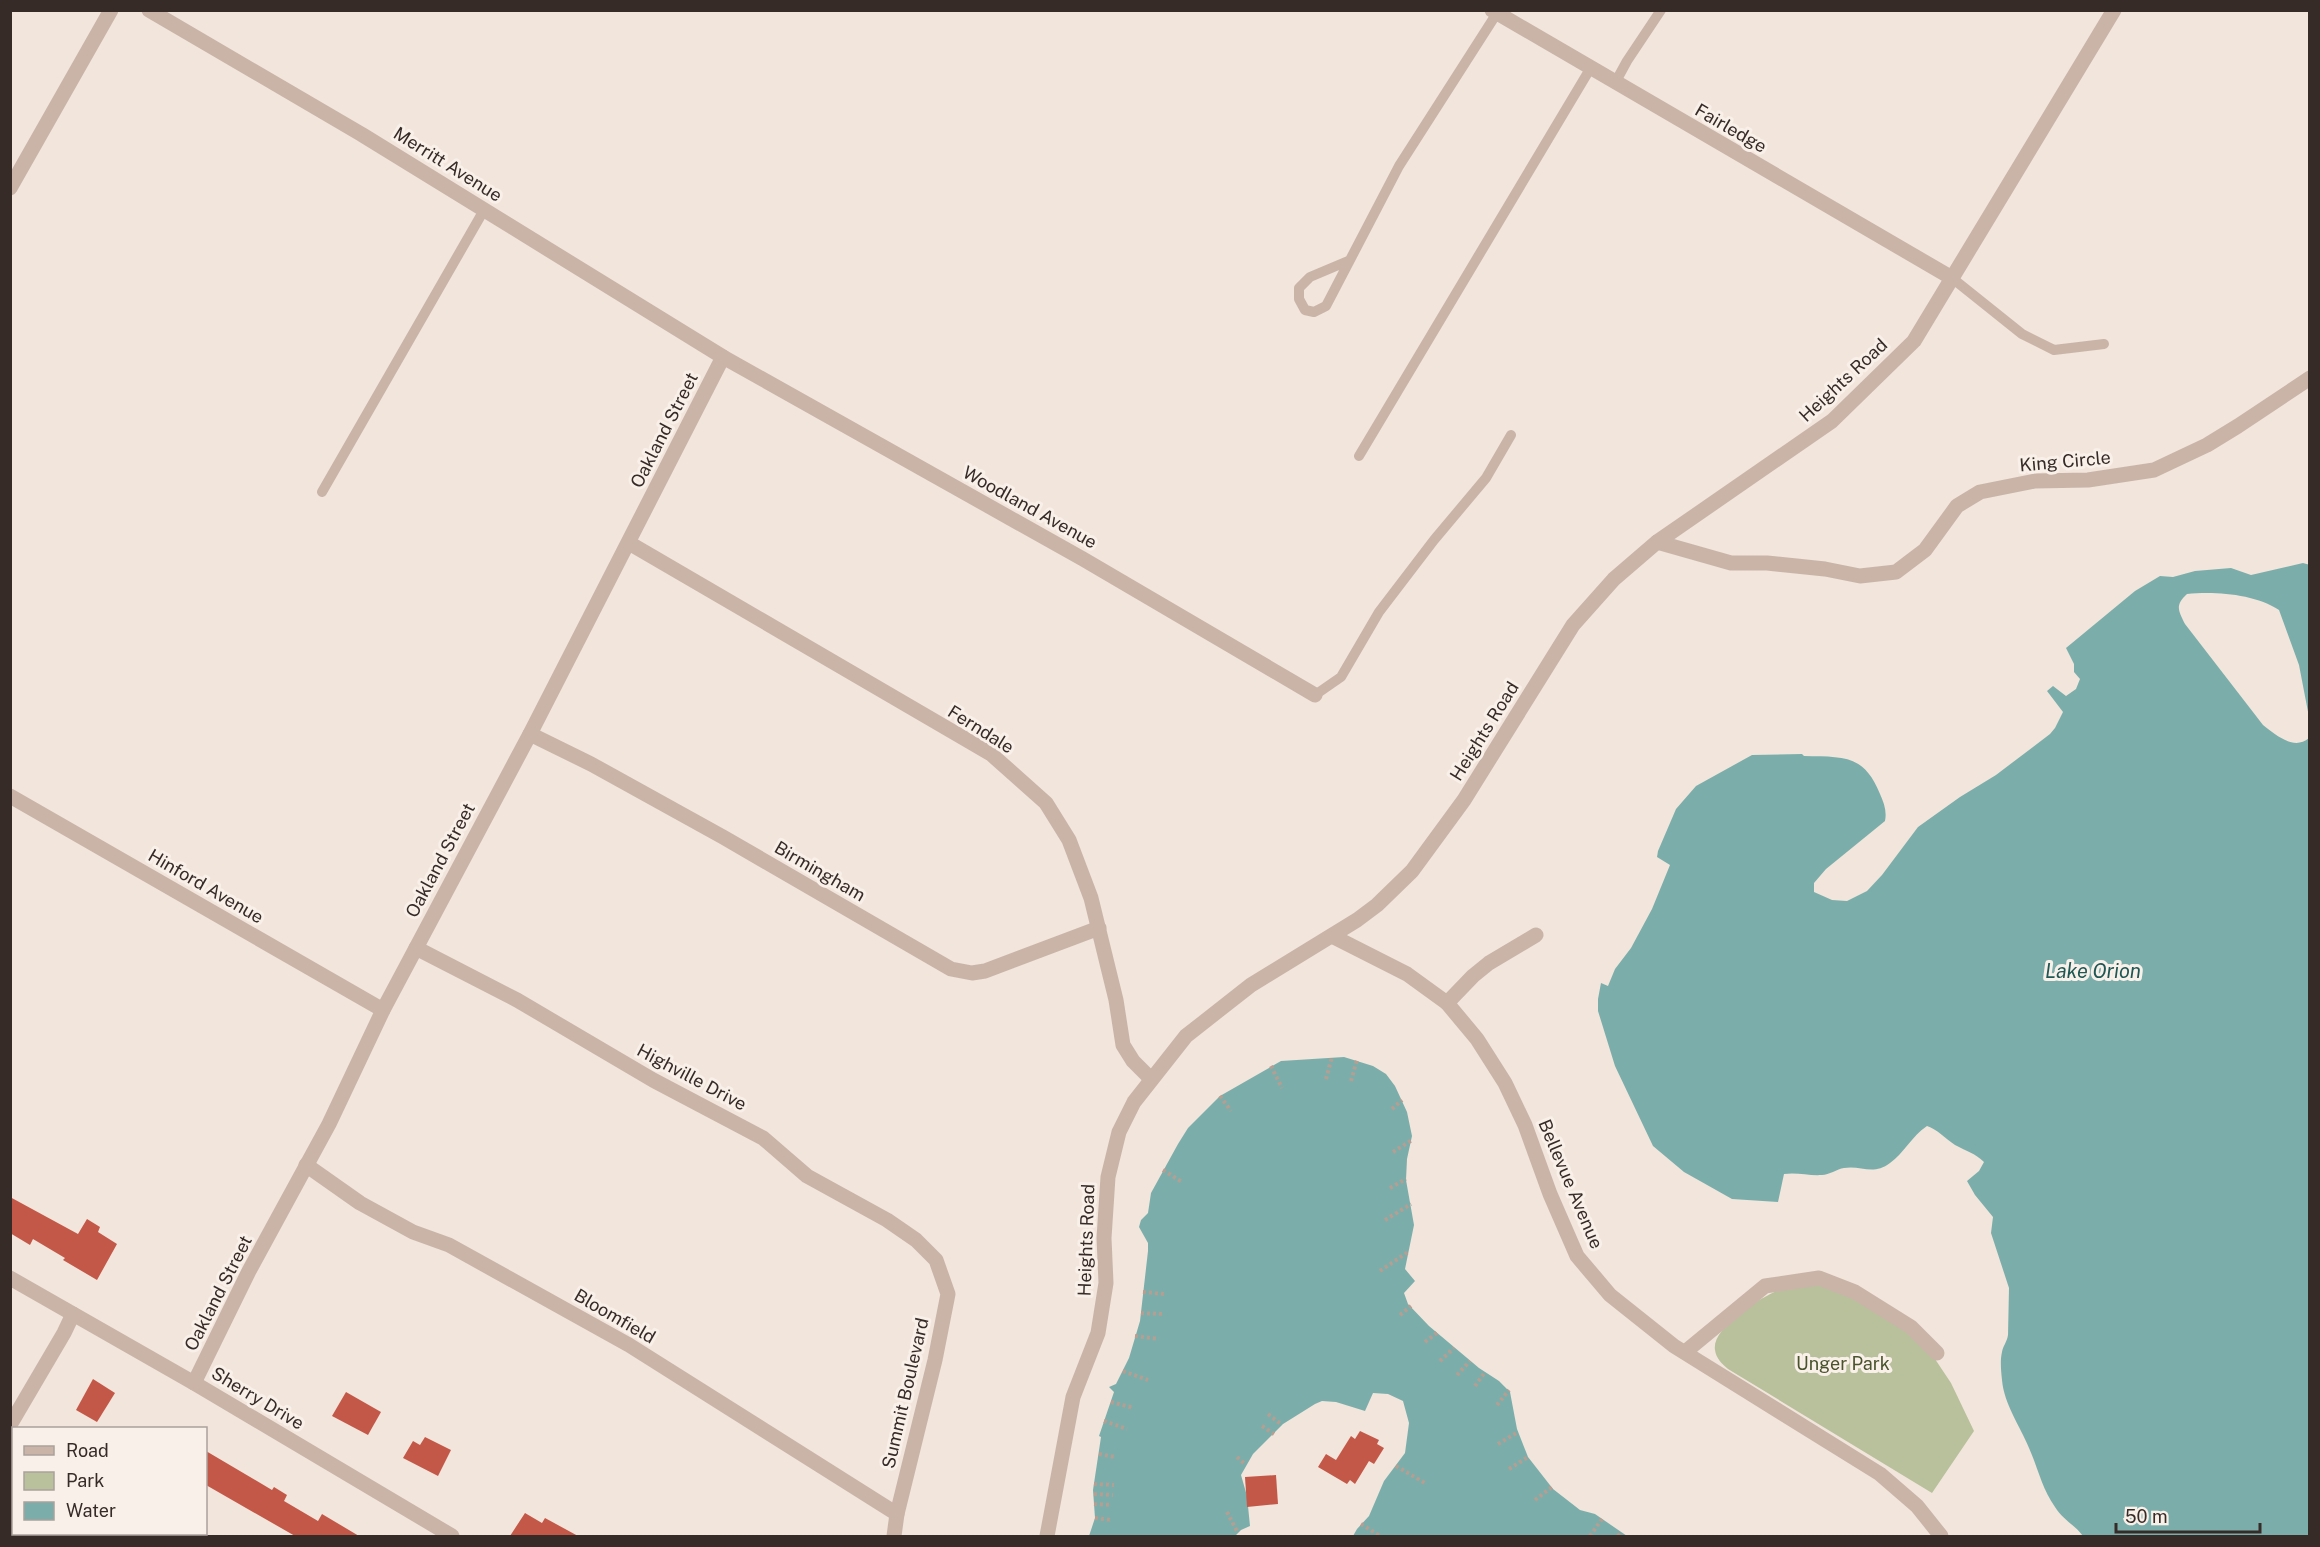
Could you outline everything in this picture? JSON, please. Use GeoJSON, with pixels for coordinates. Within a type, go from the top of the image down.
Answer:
{"type":"FeatureCollection","features":[{"type":"Feature","properties":{"kind":"street"},"geometry":{"type":"LineString","coordinates":[[10,188],[111,10]]}},
{"type":"Feature","properties":{"kind":"street","name":"Merritt Avenue"},"geometry":{"type":"LineString","coordinates":[[149,10],[351,128],[723,357]]}},
{"type":"Feature","properties":{"kind":"street","name":"Heights Road"},"geometry":{"type":"LineString","coordinates":[[1047,1536],[1073,1397],[1098,1333],[1106,1283],[1104,1238],[1108,1177],[1119,1132],[1134,1102],[1186,1036],[1251,986],[1377,905],[1412,871],[1464,800],[1573,625],[1614,579],[1657,542],[1832,421],[1914,341],[2114,10]]}},
{"type":"Feature","properties":{"kind":"street","name":"Fairledge"},"geometry":{"type":"LineString","coordinates":[[1494,12],[1953,278]]}},
{"type":"Feature","properties":{"kind":"street","name":"Oakland Street"},"geometry":{"type":"LineString","coordinates":[[194,1383],[249,1271],[329,1124],[383,1010],[530,734],[723,357]]}},
{"type":"Feature","properties":{"kind":"street","name":"Woodland Avenue"},"geometry":{"type":"LineString","coordinates":[[723,357],[1083,559],[1316,695]]}},
{"type":"Feature","properties":{"kind":"street","name":"King Circle"},"geometry":{"type":"LineString","coordinates":[[1657,542],[1731,563],[1767,563],[1826,569],[1860,576],[1896,572],[1925,550],[1957,507],[1980,492],[2035,481],[2088,480],[2154,470],[2230,431],[2310,378]]}},
{"type":"Feature","properties":{"kind":"street","name":"Ferndale"},"geometry":{"type":"LineString","coordinates":[[629,543],[991,754],[1046,803],[1069,840],[1091,898],[1116,1000],[1123,1045],[1133,1061],[1151,1079]]}},
{"type":"Feature","properties":{"kind":"street","name":"Birmingham"},"geometry":{"type":"LineString","coordinates":[[530,734],[591,764],[723,837],[951,969],[972,973],[985,971],[1100,928]]}},
{"type":"Feature","properties":{"kind":"street","name":"Hinford Avenue"},"geometry":{"type":"LineString","coordinates":[[10,796],[383,1010]]}},
{"type":"Feature","properties":{"kind":"street"},"geometry":{"type":"LineString","coordinates":[[1448,1003],[1489,963],[1536,935]]}},
{"type":"Feature","properties":{"kind":"street","name":"Bellevue Avenue"},"geometry":{"type":"LineString","coordinates":[[1332,936],[1407,974],[1448,1003],[1477,1039],[1505,1083],[1525,1125],[1550,1194],[1577,1256],[1610,1295],[1685,1352],[1880,1474],[1917,1506],[1941,1536]]}},
{"type":"Feature","properties":{"kind":"street","name":"Highville Drive"},"geometry":{"type":"LineString","coordinates":[[416,948],[517,1000],[653,1080],[763,1137],[807,1176],[887,1220],[916,1240],[936,1260]]}},
{"type":"Feature","properties":{"kind":"street","name":"Bloomfield"},"geometry":{"type":"LineString","coordinates":[[306,1165],[360,1203],[412,1232],[449,1245],[629,1345],[897,1514]]}},
{"type":"Feature","properties":{"kind":"street","name":"Summit Boulevard"},"geometry":{"type":"LineString","coordinates":[[894,1536],[897,1514],[935,1360],[948,1294],[936,1260]]}},
{"type":"Feature","properties":{"kind":"street","name":"Sherry Drive"},"geometry":{"type":"LineString","coordinates":[[10,1278],[194,1383],[452,1536]]}},
{"type":"Feature","properties":{"kind":"street"},"geometry":{"type":"LineString","coordinates":[[1685,1352],[1765,1286],[1819,1278],[1854,1292],[1906,1324],[1937,1353]]}},
{"type":"Feature","properties":{"kind":"street"},"geometry":{"type":"LineString","coordinates":[[10,1425],[73,1314]]}},
{"type":"Feature","properties":{"kind":"lane"},"geometry":{"type":"LineString","coordinates":[[1615,83],[1626,61],[1661,10]]}},
{"type":"Feature","properties":{"kind":"lane"},"geometry":{"type":"LineString","coordinates":[[1348,261],[1310,277],[1299,288],[1299,299],[1305,310],[1314,312],[1326,306],[1399,166],[1494,12]]}},
{"type":"Feature","properties":{"kind":"lane"},"geometry":{"type":"LineString","coordinates":[[1359,456],[1590,69]]}},
{"type":"Feature","properties":{"kind":"lane"},"geometry":{"type":"LineString","coordinates":[[322,492],[484,210]]}},
{"type":"Feature","properties":{"kind":"lane"},"geometry":{"type":"LineString","coordinates":[[1953,278],[2022,334],[2054,350],[2104,344]]}},
{"type":"Feature","properties":{"kind":"lane"},"geometry":{"type":"LineString","coordinates":[[1316,695],[1341,677],[1379,612],[1434,540],[1486,478],[1511,435]]}},
{"type":"Feature","properties":{"kind":"path"},"geometry":{"type":"LineString","coordinates":[[1326,1079],[1332,1057]]}},
{"type":"Feature","properties":{"kind":"path"},"geometry":{"type":"LineString","coordinates":[[1351,1081],[1357,1060]]}},
{"type":"Feature","properties":{"kind":"path"},"geometry":{"type":"LineString","coordinates":[[1271,1066],[1282,1088]]}},
{"type":"Feature","properties":{"kind":"path"},"geometry":{"type":"LineString","coordinates":[[1220,1096],[1231,1111]]}},
{"type":"Feature","properties":{"kind":"path"},"geometry":{"type":"LineString","coordinates":[[1392,1109],[1402,1100]]}},
{"type":"Feature","properties":{"kind":"path"},"geometry":{"type":"LineString","coordinates":[[1393,1152],[1412,1140]]}},
{"type":"Feature","properties":{"kind":"path"},"geometry":{"type":"LineString","coordinates":[[1163,1170],[1182,1182]]}},
{"type":"Feature","properties":{"kind":"path"},"geometry":{"type":"LineString","coordinates":[[1390,1188],[1406,1179]]}},
{"type":"Feature","properties":{"kind":"path"},"geometry":{"type":"LineString","coordinates":[[1385,1220],[1411,1204]]}},
{"type":"Feature","properties":{"kind":"path"},"geometry":{"type":"LineString","coordinates":[[1380,1271],[1408,1252]]}},
{"type":"Feature","properties":{"kind":"path"},"geometry":{"type":"LineString","coordinates":[[1143,1292],[1164,1294]]}},
{"type":"Feature","properties":{"kind":"path"},"geometry":{"type":"LineString","coordinates":[[1400,1315],[1411,1306]]}},
{"type":"Feature","properties":{"kind":"path"},"geometry":{"type":"LineString","coordinates":[[1141,1313],[1162,1314]]}},
{"type":"Feature","properties":{"kind":"path"},"geometry":{"type":"LineString","coordinates":[[1425,1342],[1438,1332]]}},
{"type":"Feature","properties":{"kind":"path"},"geometry":{"type":"LineString","coordinates":[[1135,1336],[1159,1339]]}},
{"type":"Feature","properties":{"kind":"path"},"geometry":{"type":"LineString","coordinates":[[1440,1361],[1454,1348]]}},
{"type":"Feature","properties":{"kind":"path"},"geometry":{"type":"LineString","coordinates":[[1457,1375],[1470,1361]]}},
{"type":"Feature","properties":{"kind":"path"},"geometry":{"type":"LineString","coordinates":[[1123,1371],[1148,1380]]}},
{"type":"Feature","properties":{"kind":"path"},"geometry":{"type":"LineString","coordinates":[[1475,1386],[1485,1372]]}},
{"type":"Feature","properties":{"kind":"path"},"geometry":{"type":"LineString","coordinates":[[1497,1405],[1509,1390]]}},
{"type":"Feature","properties":{"kind":"path"},"geometry":{"type":"LineString","coordinates":[[1111,1402],[1134,1408]]}},
{"type":"Feature","properties":{"kind":"path"},"geometry":{"type":"LineString","coordinates":[[1268,1414],[1282,1425]]}},
{"type":"Feature","properties":{"kind":"path"},"geometry":{"type":"LineString","coordinates":[[1104,1420],[1127,1429]]}},
{"type":"Feature","properties":{"kind":"path"},"geometry":{"type":"LineString","coordinates":[[1262,1426],[1274,1434]]}},
{"type":"Feature","properties":{"kind":"path"},"geometry":{"type":"LineString","coordinates":[[1498,1444],[1518,1432]]}},
{"type":"Feature","properties":{"kind":"path"},"geometry":{"type":"LineString","coordinates":[[1099,1454],[1115,1457]]}},
{"type":"Feature","properties":{"kind":"path"},"geometry":{"type":"LineString","coordinates":[[1238,1457],[1246,1465]]}},
{"type":"Feature","properties":{"kind":"path"},"geometry":{"type":"LineString","coordinates":[[1509,1469],[1528,1457]]}},
{"type":"Feature","properties":{"kind":"path"},"geometry":{"type":"LineString","coordinates":[[1396,1466],[1425,1483]]}},
{"type":"Feature","properties":{"kind":"path"},"geometry":{"type":"LineString","coordinates":[[1094,1484],[1114,1485]]}},
{"type":"Feature","properties":{"kind":"path"},"geometry":{"type":"LineString","coordinates":[[1535,1500],[1552,1487]]}},
{"type":"Feature","properties":{"kind":"path"},"geometry":{"type":"LineString","coordinates":[[1094,1494],[1113,1495]]}},
{"type":"Feature","properties":{"kind":"path"},"geometry":{"type":"LineString","coordinates":[[1094,1504],[1112,1505]]}},
{"type":"Feature","properties":{"kind":"path"},"geometry":{"type":"LineString","coordinates":[[1227,1512],[1228,1519],[1238,1533]]}},
{"type":"Feature","properties":{"kind":"path"},"geometry":{"type":"LineString","coordinates":[[1095,1518],[1112,1520]]}},
{"type":"Feature","properties":{"kind":"path"},"geometry":{"type":"LineString","coordinates":[[1590,1536],[1602,1519]]}},
{"type":"Feature","properties":{"kind":"path"},"geometry":{"type":"LineString","coordinates":[[1361,1524],[1380,1536]]}},
{"type":"Feature","properties":{"kind":"green space","name":"Unger Park"},"geometry":{"type":"Polygon","coordinates":[[[1821,1284],[1884,1312],[1933,1356],[1951,1383],[1974,1431],[1932,1493],[1728,1369],[1718,1358],[1715,1350],[1716,1341],[1721,1331],[1753,1304],[1784,1288],[1821,1284]]]}},
{"type":"Feature","properties":{"kind":"water","name":"Lake Orion"},"geometry":{"type":"Polygon","coordinates":[[[2303,563],[2310,565],[2309,717],[2299,665],[2279,610],[2247,597],[2210,593],[2187,594],[2179,608],[2185,624],[2263,725],[2279,737],[2291,742],[2303,742],[2309,738],[2309,1536],[2083,1536],[2058,1512],[2043,1486],[2003,1389],[2001,1358],[2008,1335],[2009,1288],[1991,1233],[1993,1217],[1967,1181],[1979,1171],[1984,1162],[1927,1126],[1895,1159],[1884,1167],[1872,1170],[1850,1167],[1822,1175],[1784,1174],[1778,1202],[1732,1199],[1684,1172],[1653,1146],[1615,1066],[1598,1011],[1601,983],[1608,986],[1615,969],[1631,948],[1652,909],[1670,865],[1657,857],[1658,851],[1676,809],[1696,786],[1752,755],[1802,754],[1841,758],[1851,760],[1867,771],[1885,807],[1885,821],[1826,869],[1814,883],[1814,892],[1832,900],[1847,901],[1867,891],[1918,827],[1996,775],[2050,734],[2063,712],[2047,691],[2053,686],[2066,696],[2076,689],[2080,679],[2074,672],[2074,664],[2066,648],[2135,591],[2160,576],[2173,577],[2195,571],[2231,568],[2251,575],[2303,563]]]}},
{"type":"Feature","properties":{"kind":"water"},"geometry":{"type":"Polygon","coordinates":[[[1344,1057],[1373,1066],[1386,1074],[1395,1086],[1407,1112],[1412,1136],[1407,1159],[1406,1180],[1414,1225],[1405,1269],[1415,1281],[1404,1293],[1408,1304],[1429,1326],[1510,1392],[1517,1429],[1528,1457],[1553,1489],[1580,1510],[1595,1514],[1627,1536],[1353,1536],[1369,1516],[1384,1481],[1405,1453],[1409,1423],[1403,1401],[1388,1394],[1373,1393],[1365,1411],[1336,1402],[1322,1401],[1315,1404],[1283,1424],[1253,1454],[1241,1475],[1247,1496],[1250,1526],[1235,1536],[1089,1536],[1095,1518],[1093,1490],[1101,1437],[1099,1436],[1114,1392],[1109,1387],[1116,1384],[1129,1358],[1140,1321],[1148,1243],[1139,1227],[1141,1220],[1148,1213],[1151,1193],[1188,1128],[1220,1096],[1281,1061],[1344,1057]]]}},
{"type":"Feature","properties":{"kind":"building"},"geometry":{"type":"Polygon","coordinates":[[[10,1197],[78,1234],[87,1219],[100,1227],[98,1232],[117,1244],[97,1280],[33,1239],[30,1245],[10,1233],[10,1197]]]}},
{"type":"Feature","properties":{"kind":"building"},"geometry":{"type":"Polygon","coordinates":[[[93,1379],[115,1393],[97,1422],[76,1410],[93,1379]]]}},
{"type":"Feature","properties":{"kind":"building"},"geometry":{"type":"Polygon","coordinates":[[[346,1392],[381,1412],[368,1435],[332,1416],[346,1392]]]}},
{"type":"Feature","properties":{"kind":"building"},"geometry":{"type":"Polygon","coordinates":[[[1360,1431],[1379,1440],[1377,1444],[1384,1448],[1374,1464],[1369,1461],[1355,1484],[1350,1480],[1347,1484],[1318,1467],[1326,1454],[1336,1460],[1351,1436],[1355,1439],[1360,1431]]]}},
{"type":"Feature","properties":{"kind":"building"},"geometry":{"type":"Polygon","coordinates":[[[425,1437],[451,1450],[438,1476],[403,1458],[413,1441],[420,1445],[425,1437]]]}},
{"type":"Feature","properties":{"kind":"building"},"geometry":{"type":"Polygon","coordinates":[[[207,1452],[272,1490],[274,1487],[287,1495],[284,1501],[318,1521],[322,1514],[359,1536],[295,1536],[207,1486],[207,1452]]]}},
{"type":"Feature","properties":{"kind":"building"},"geometry":{"type":"Polygon","coordinates":[[[1276,1475],[1278,1504],[1247,1507],[1245,1477],[1276,1475]]]}},
{"type":"Feature","properties":{"kind":"building"},"geometry":{"type":"Polygon","coordinates":[[[525,1513],[542,1523],[545,1518],[578,1536],[510,1536],[525,1513]]]}}]}
